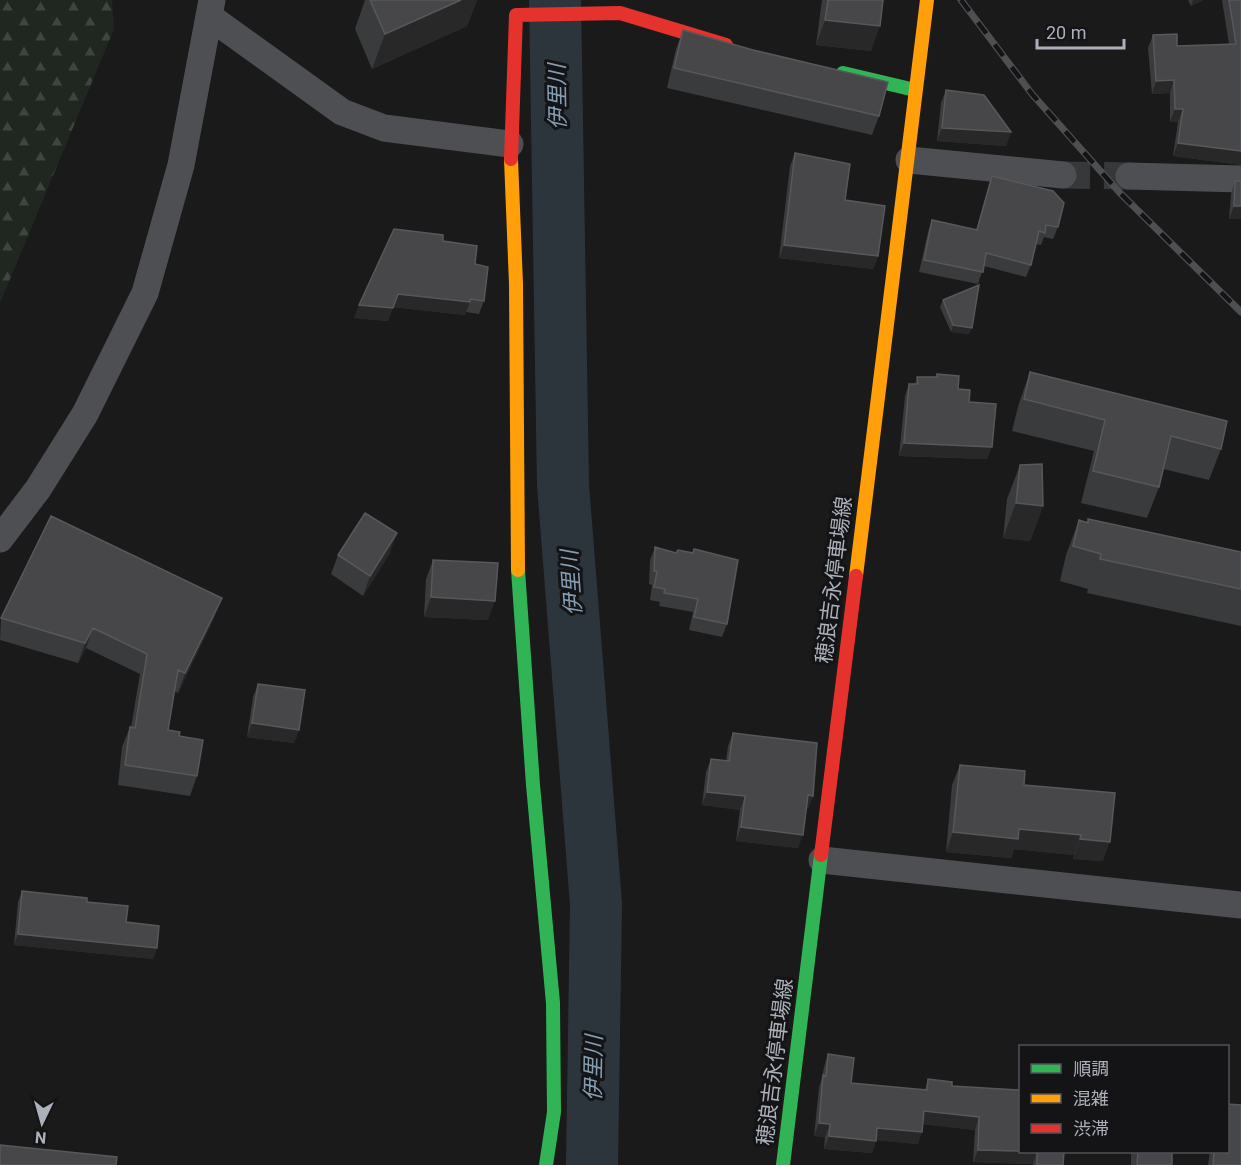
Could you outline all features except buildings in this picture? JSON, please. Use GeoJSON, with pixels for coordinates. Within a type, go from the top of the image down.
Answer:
{"type":"FeatureCollection","features":[{"type":"Feature","properties":{"kind":"street","name":"穂浪吉永停車場線"},"geometry":{"type":"LineString","coordinates":[[783,1165],[927,0]]}},
{"type":"Feature","properties":{"kind":"street"},"geometry":{"type":"LineString","coordinates":[[0,539],[38,489],[85,414],[145,293],[180,165],[211,8],[342,112],[384,128],[510,144]]}},
{"type":"Feature","properties":{"kind":"street"},"geometry":{"type":"LineString","coordinates":[[546,1165],[554,1112],[553,1003],[518,586],[516,284],[510,144],[516,15],[620,13],[739,48]]}},
{"type":"Feature","properties":{"kind":"street"},"geometry":{"type":"LineString","coordinates":[[827,69],[915,90]]}},
{"type":"Feature","properties":{"kind":"street"},"geometry":{"type":"LineString","coordinates":[[909,160],[1063,175]]}},
{"type":"Feature","properties":{"kind":"street"},"geometry":{"type":"LineString","coordinates":[[1129,176],[1241,179]]}},
{"type":"Feature","properties":{"kind":"street"},"geometry":{"type":"LineString","coordinates":[[822,860],[1241,905]]}},
{"type":"Feature","properties":{"kind":"green space"},"geometry":{"type":"Polygon","coordinates":[[[0,0],[112,0],[114,29],[0,303],[0,0]]]}},
{"type":"Feature","properties":{"kind":"waterway","name":"伊里川"},"geometry":{"type":"LineString","coordinates":[[555,0],[563,485],[596,904],[592,1165]]}},
{"type":"Feature","properties":{"kind":"tunnel"},"geometry":{"type":"LineString","coordinates":[[1063,175],[1129,176]]}},
{"type":"Feature","properties":{"kind":"railway"},"geometry":{"type":"LineString","coordinates":[[961,0],[1032,94],[1120,193],[1241,312]]}},
{"type":"Feature","properties":{"kind":"traffic: fast"},"geometry":{"type":"LineString","coordinates":[[843,73],[915,90]]}},
{"type":"Feature","properties":{"kind":"traffic: fast"},"geometry":{"type":"LineString","coordinates":[[518,570],[533,785],[553,1003],[554,1112],[546,1165]]}},
{"type":"Feature","properties":{"kind":"traffic: fast"},"geometry":{"type":"LineString","coordinates":[[783,1165],[821,855]]}},
{"type":"Feature","properties":{"kind":"traffic: slow"},"geometry":{"type":"LineString","coordinates":[[856,576],[927,0]]}},
{"type":"Feature","properties":{"kind":"traffic: slow"},"geometry":{"type":"LineString","coordinates":[[511,159],[516,284],[518,570]]}},
{"type":"Feature","properties":{"kind":"traffic: jam"},"geometry":{"type":"LineString","coordinates":[[511,159],[516,15],[620,13],[726,45]]}},
{"type":"Feature","properties":{"kind":"traffic: jam"},"geometry":{"type":"LineString","coordinates":[[821,855],[856,576]]}}]}
